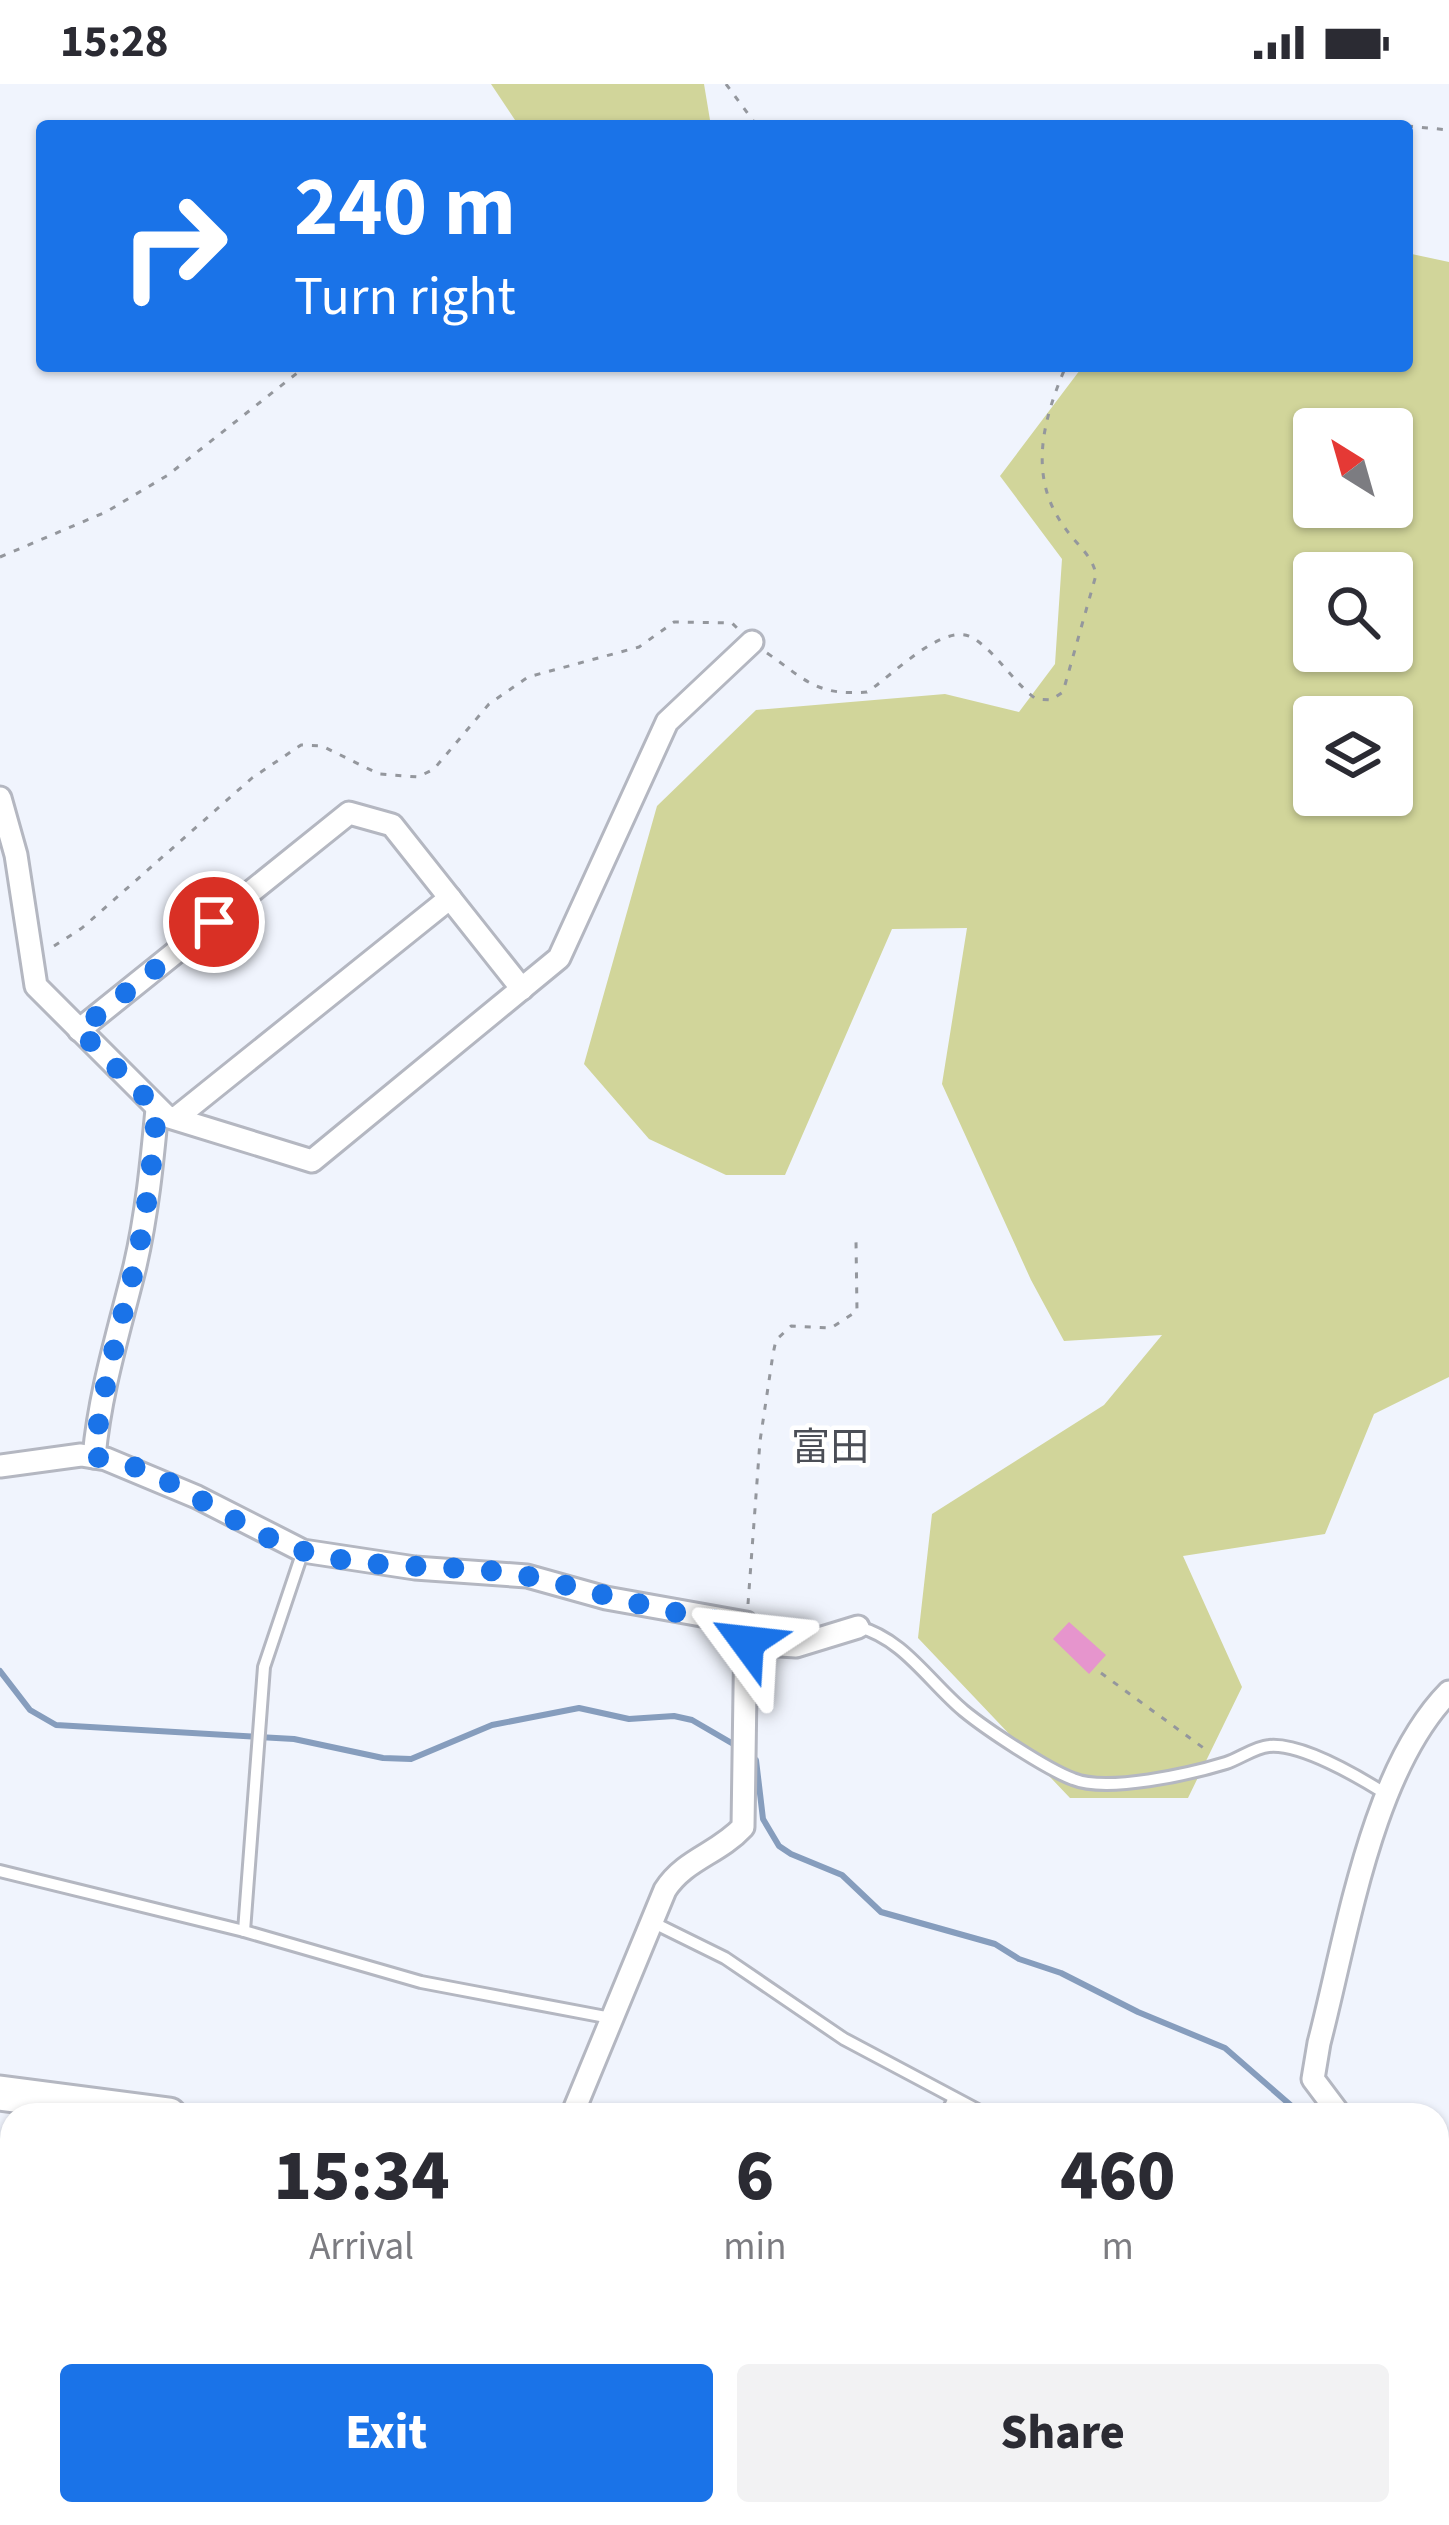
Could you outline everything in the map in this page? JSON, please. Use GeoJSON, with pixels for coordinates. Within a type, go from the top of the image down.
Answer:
{"type":"FeatureCollection","features":[{"type":"Feature","properties":{"kind":"highway"},"geometry":{"type":"LineString","coordinates":[[0,2093],[77,2103]]}},
{"type":"Feature","properties":{"kind":"street"},"geometry":{"type":"LineString","coordinates":[[0,798],[16,855],[36,986],[166,1114],[311,1161],[559,958],[667,722],[752,642]]}},
{"type":"Feature","properties":{"kind":"street"},"geometry":{"type":"LineString","coordinates":[[79,1030],[349,813],[392,825],[522,988]]}},
{"type":"Feature","properties":{"kind":"street"},"geometry":{"type":"LineString","coordinates":[[94,1457],[112,1341],[134,1267],[166,1114],[450,898]]}},
{"type":"Feature","properties":{"kind":"street"},"geometry":{"type":"LineString","coordinates":[[0,1466],[94,1457],[197,1497],[303,1551],[415,1568],[527,1576],[796,1646],[858,1627]]}},
{"type":"Feature","properties":{"kind":"street"},"geometry":{"type":"LineString","coordinates":[[577,2103],[679,1869],[727,1845],[742,1827],[747,1633]]}},
{"type":"Feature","properties":{"kind":"street"},"geometry":{"type":"LineString","coordinates":[[1331,2103],[1313,2079],[1386,1794],[1422,1724],[1449,1692]]}},
{"type":"Feature","properties":{"kind":"lane"},"geometry":{"type":"LineString","coordinates":[[244,1931],[264,1666],[303,1551]]}},
{"type":"Feature","properties":{"kind":"lane"},"geometry":{"type":"LineString","coordinates":[[858,1627],[895,1645],[967,1714],[1074,1780],[1156,1778],[1225,1763],[1269,1746],[1314,1757],[1386,1794]]}},
{"type":"Feature","properties":{"kind":"lane"},"geometry":{"type":"LineString","coordinates":[[0,1870],[244,1931],[403,1977],[611,2018]]}},
{"type":"Feature","properties":{"kind":"lane"},"geometry":{"type":"LineString","coordinates":[[652,1922],[725,1958],[801,2013],[964,2103]]}},
{"type":"Feature","properties":{"kind":"lane"},"geometry":{"type":"LineString","coordinates":[[952,2103],[954,2098]]}},
{"type":"Feature","properties":{"kind":"path"},"geometry":{"type":"LineString","coordinates":[[726,84],[753,120]]}},
{"type":"Feature","properties":{"kind":"path"},"geometry":{"type":"LineString","coordinates":[[1413,127],[1449,130]]}},
{"type":"Feature","properties":{"kind":"path"},"geometry":{"type":"LineString","coordinates":[[0,557],[106,512],[168,475],[298,372]]}},
{"type":"Feature","properties":{"kind":"path"},"geometry":{"type":"LineString","coordinates":[[31,961],[82,928],[252,778],[301,745],[322,746],[379,775],[418,778],[434,769],[489,704],[528,677],[639,646],[674,622],[732,622],[797,679],[843,694],[867,692],[931,643],[959,633],[974,639],[1036,699],[1052,700],[1064,692],[1096,575],[1094,564],[1061,524],[1048,495],[1043,421],[1063,372]]}},
{"type":"Feature","properties":{"kind":"path"},"geometry":{"type":"LineString","coordinates":[[747,1633],[760,1441],[776,1340],[791,1326],[831,1328],[857,1310],[856,1240]]}},
{"type":"Feature","properties":{"kind":"path"},"geometry":{"type":"LineString","coordinates":[[1101,1673],[1225,1763]]}},
{"type":"Feature","properties":{"kind":"green space"},"geometry":{"type":"Polygon","coordinates":[[[491,84],[704,84],[710,120],[515,120],[491,84]]]}},
{"type":"Feature","properties":{"kind":"green space"},"geometry":{"type":"Polygon","coordinates":[[[1413,254],[1449,262],[1449,1377],[1374,1414],[1325,1534],[1183,1556],[1242,1687],[1188,1798],[1070,1798],[918,1638],[932,1514],[1104,1405],[1162,1335],[1064,1341],[1031,1280],[942,1084],[967,928],[892,929],[785,1175],[726,1175],[649,1139],[584,1064],[657,806],[756,710],[945,694],[1019,712],[1055,664],[1062,559],[1000,476],[1078,372],[1413,372],[1413,254]]]}},
{"type":"Feature","properties":{"kind":"building"},"geometry":{"type":"Polygon","coordinates":[[[1069,1622],[1106,1655],[1089,1674],[1053,1639],[1069,1622]]]}},
{"type":"Feature","properties":{"kind":"waterway"},"geometry":{"type":"LineString","coordinates":[[0,1671],[30,1710],[56,1725],[294,1739],[383,1758],[411,1759],[492,1725],[579,1708],[629,1719],[674,1716],[692,1720],[735,1745]]}},
{"type":"Feature","properties":{"kind":"waterway"},"geometry":{"type":"LineString","coordinates":[[756,1760],[763,1819],[779,1846],[791,1854],[842,1875],[881,1912],[995,1944],[1019,1959],[1061,1973],[1225,2048],[1288,2103]]}},
{"type":"Feature","properties":{"kind":"district","name":"富田"},"geometry":{"type":"Point","coordinates":[830,1448]}},
{"type":"Feature","properties":{"kind":"route"},"geometry":{"type":"LineString","coordinates":[[214,922],[79,1030],[157,1109],[149,1191],[134,1267],[112,1341],[94,1457],[197,1497],[303,1551],[415,1568],[527,1576],[606,1598],[746,1624],[747,1642]]}}]}
